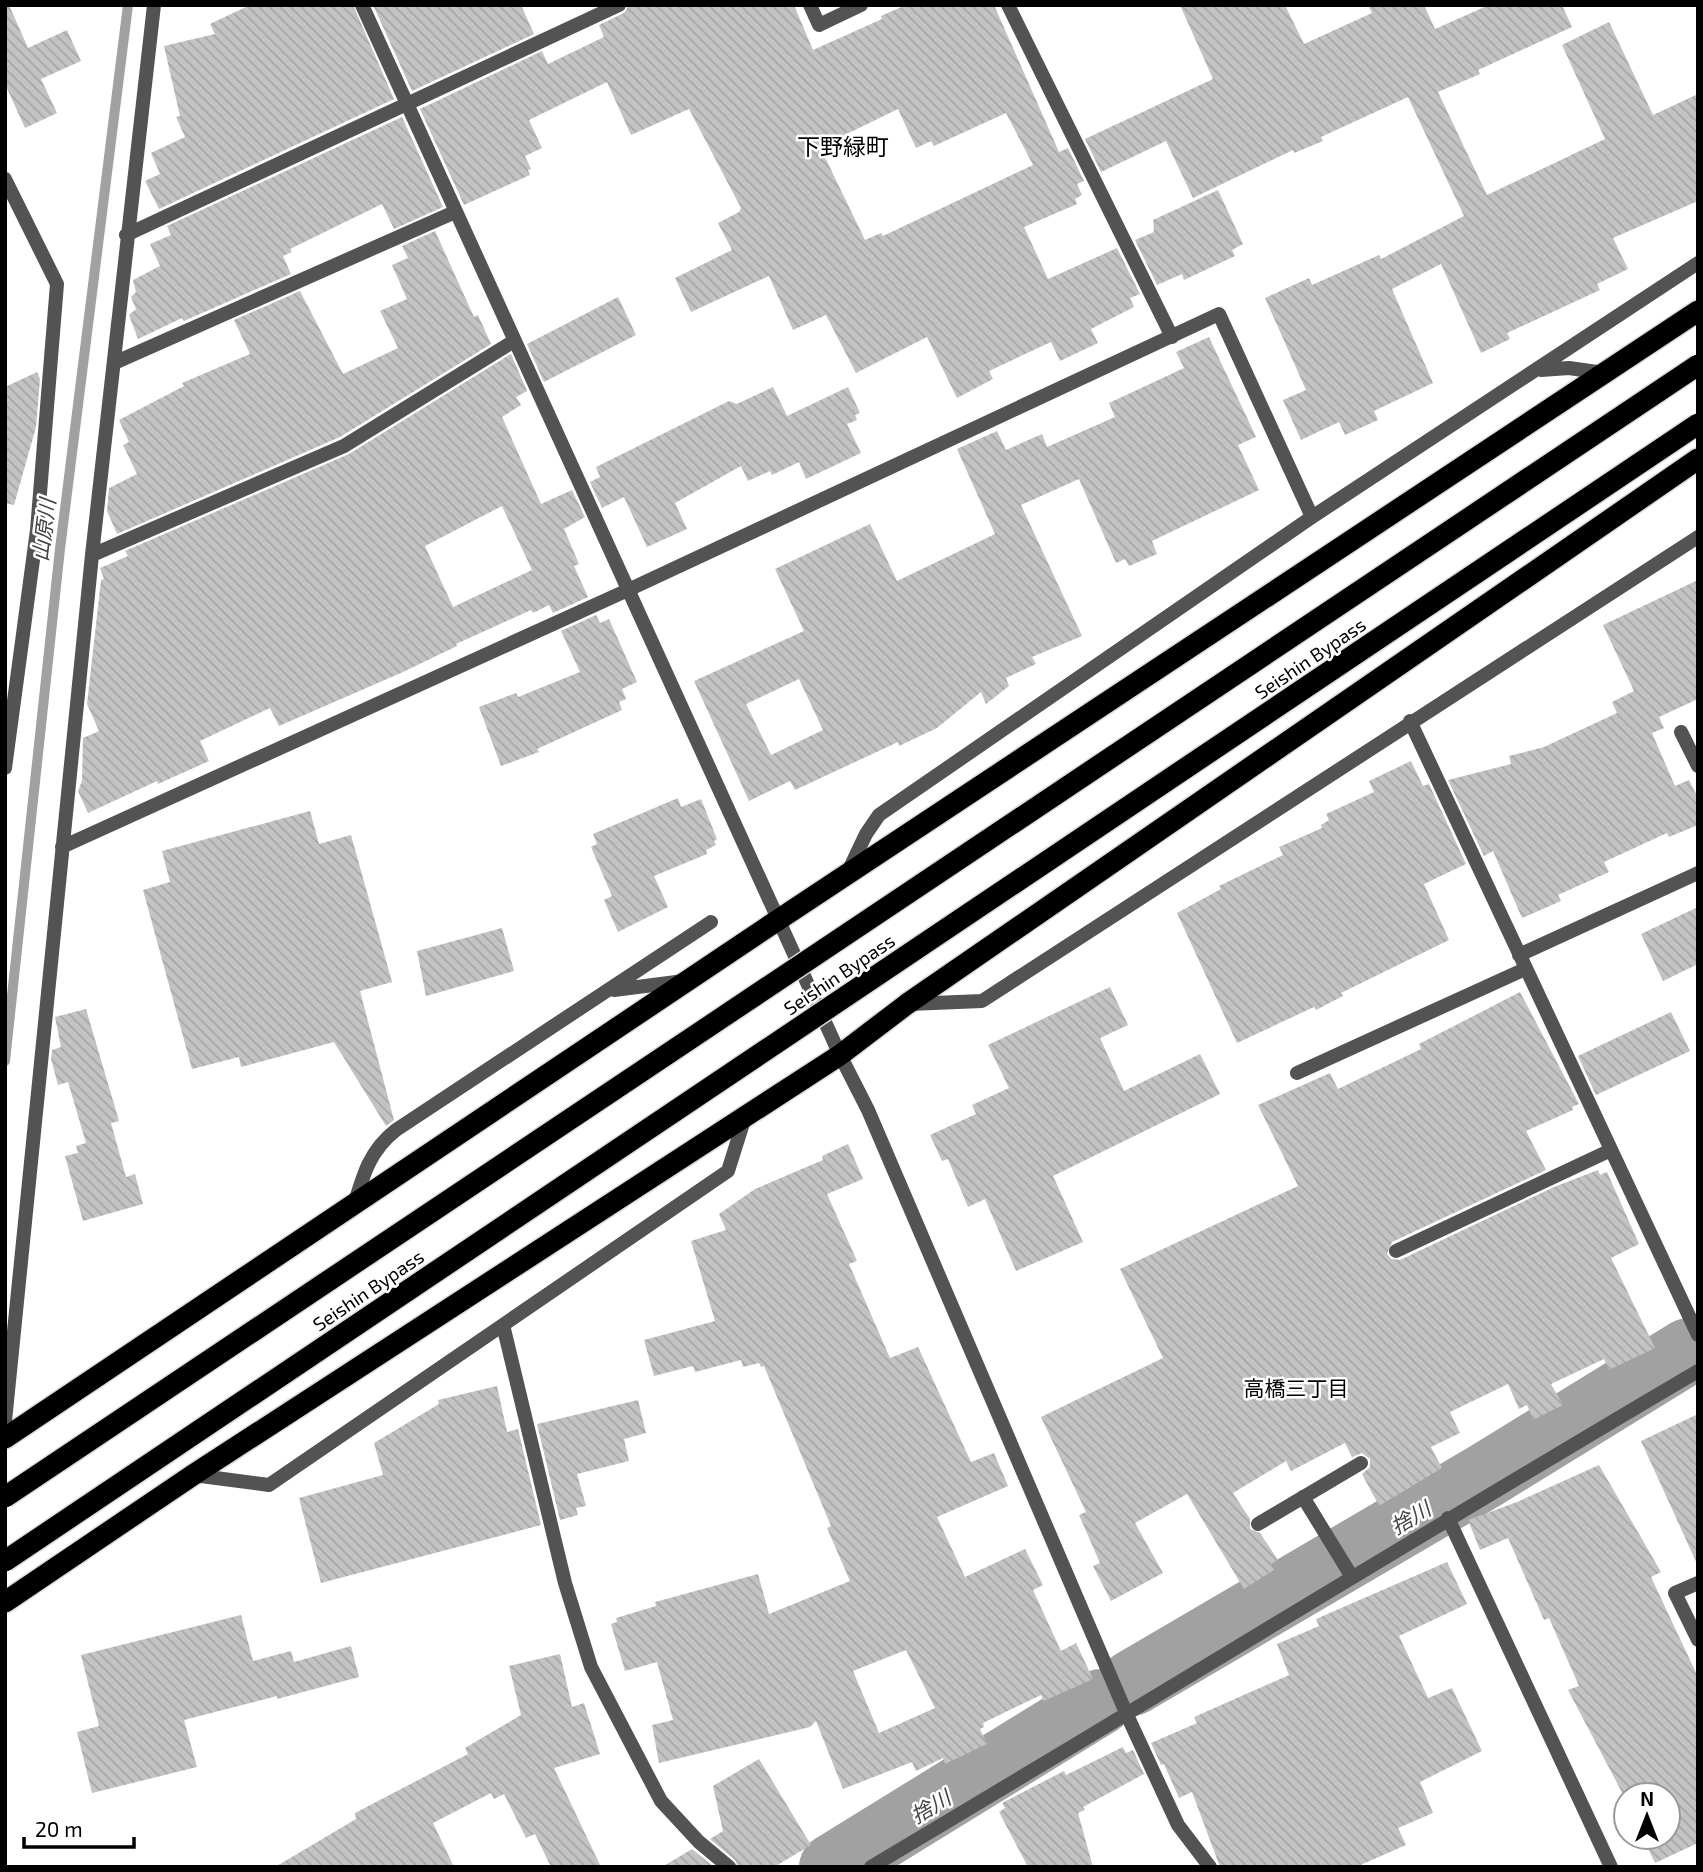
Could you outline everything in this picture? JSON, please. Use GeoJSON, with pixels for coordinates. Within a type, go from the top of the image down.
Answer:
{"type":"FeatureCollection","features":[{"type":"Feature","properties":{"kind":"highway"},"geometry":{"type":"LineString","coordinates":[[5,1438],[848,873],[1698,311]]}},
{"type":"Feature","properties":{"kind":"highway","name":"Seishin Bypass"},"geometry":{"type":"LineString","coordinates":[[5,1497],[1698,365]]}},
{"type":"Feature","properties":{"kind":"highway","name":"Seishin Bypass"},"geometry":{"type":"LineString","coordinates":[[5,1560],[1698,424]]}},
{"type":"Feature","properties":{"kind":"highway"},"geometry":{"type":"LineString","coordinates":[[5,1602],[193,1475],[840,1055],[907,1004],[1698,459]]}},
{"type":"Feature","properties":{"kind":"street"},"geometry":{"type":"LineString","coordinates":[[362,5],[778,920],[868,1110],[1127,1715],[1178,1825],[1210,1867]]}},
{"type":"Feature","properties":{"kind":"street"},"geometry":{"type":"LineString","coordinates":[[126,235],[619,5]]}},
{"type":"Feature","properties":{"kind":"street"},"geometry":{"type":"LineString","coordinates":[[810,5],[819,25],[861,5]]}},
{"type":"Feature","properties":{"kind":"street"},"geometry":{"type":"LineString","coordinates":[[1008,5],[1172,337]]}},
{"type":"Feature","properties":{"kind":"street"},"geometry":{"type":"LineString","coordinates":[[5,1421],[126,235],[157,7]]}},
{"type":"Feature","properties":{"kind":"street"},"geometry":{"type":"LineString","coordinates":[[5,179],[57,284],[37,530],[5,768]]}},
{"type":"Feature","properties":{"kind":"street"},"geometry":{"type":"LineString","coordinates":[[114,363],[455,212]]}},
{"type":"Feature","properties":{"kind":"street"},"geometry":{"type":"LineString","coordinates":[[848,873],[866,834],[879,816],[1312,517],[1698,263]]}},
{"type":"Feature","properties":{"kind":"street"},"geometry":{"type":"LineString","coordinates":[[62,846],[628,590],[1219,314],[1312,517]]}},
{"type":"Feature","properties":{"kind":"street"},"geometry":{"type":"LineString","coordinates":[[92,555],[344,446],[514,341]]}},
{"type":"Feature","properties":{"kind":"street"},"geometry":{"type":"LineString","coordinates":[[1539,370],[1569,368],[1604,373]]}},
{"type":"Feature","properties":{"kind":"street"},"geometry":{"type":"LineString","coordinates":[[907,1004],[982,1001],[1410,721],[1698,537]]}},
{"type":"Feature","properties":{"kind":"street"},"geometry":{"type":"LineString","coordinates":[[1410,721],[1698,1335]]}},
{"type":"Feature","properties":{"kind":"street"},"geometry":{"type":"LineString","coordinates":[[1681,732],[1698,766]]}},
{"type":"Feature","properties":{"kind":"street"},"geometry":{"type":"LineString","coordinates":[[1519,955],[1698,873]]}},
{"type":"Feature","properties":{"kind":"street"},"geometry":{"type":"LineString","coordinates":[[353,1207],[365,1168],[380,1143],[711,922]]}},
{"type":"Feature","properties":{"kind":"street"},"geometry":{"type":"LineString","coordinates":[[1297,1073],[1525,969]]}},
{"type":"Feature","properties":{"kind":"street"},"geometry":{"type":"LineString","coordinates":[[606,992],[687,981]]}},
{"type":"Feature","properties":{"kind":"street"},"geometry":{"type":"LineString","coordinates":[[193,1475],[269,1485],[728,1171],[746,1117]]}},
{"type":"Feature","properties":{"kind":"street"},"geometry":{"type":"LineString","coordinates":[[1396,1251],[1611,1150]]}},
{"type":"Feature","properties":{"kind":"street"},"geometry":{"type":"LineString","coordinates":[[503,1325],[565,1583],[591,1667],[661,1801],[699,1842],[729,1867]]}},
{"type":"Feature","properties":{"kind":"street"},"geometry":{"type":"LineString","coordinates":[[871,1867],[888,1862],[1448,1518],[1698,1371]]}},
{"type":"Feature","properties":{"kind":"street"},"geometry":{"type":"LineString","coordinates":[[1258,1524],[1361,1463]]}},
{"type":"Feature","properties":{"kind":"street"},"geometry":{"type":"LineString","coordinates":[[1303,1497],[1352,1577]]}},
{"type":"Feature","properties":{"kind":"street"},"geometry":{"type":"LineString","coordinates":[[1448,1518],[1611,1867]]}},
{"type":"Feature","properties":{"kind":"street"},"geometry":{"type":"LineString","coordinates":[[1698,1583],[1675,1593],[1698,1640]]}},
{"type":"Feature","properties":{"kind":"building"},"geometry":{"type":"Polygon","coordinates":[[[5,5],[9,5],[28,48],[67,30],[81,61],[41,79],[57,113],[25,128],[5,84],[5,5]]]}},
{"type":"Feature","properties":{"kind":"building"},"geometry":{"type":"Polygon","coordinates":[[[250,5],[353,5],[394,99],[159,209],[145,181],[160,174],[151,153],[185,137],[176,117],[180,116],[164,46],[215,34],[210,24],[250,5]]]}},
{"type":"Feature","properties":{"kind":"building"},"geometry":{"type":"Polygon","coordinates":[[[373,5],[521,5],[534,34],[412,91],[373,5]]]}},
{"type":"Feature","properties":{"kind":"building"},"geometry":{"type":"Polygon","coordinates":[[[629,5],[794,5],[813,50],[882,19],[881,16],[906,5],[994,5],[1059,152],[1068,148],[1084,181],[1077,184],[1082,195],[1075,199],[1077,204],[1024,227],[1048,279],[1117,248],[1140,294],[1130,298],[1134,307],[1091,329],[1098,343],[1060,361],[1051,342],[989,371],[993,379],[957,398],[927,337],[856,373],[826,315],[793,330],[769,276],[691,312],[675,278],[732,250],[718,223],[739,212],[741,208],[689,109],[631,135],[607,82],[529,120],[542,148],[525,156],[531,169],[528,170],[530,175],[464,205],[420,109],[542,51],[548,64],[604,37],[599,25],[624,13],[629,5]],[[898,109],[820,147],[865,240],[881,233],[883,236],[1033,165],[1006,113],[934,146],[931,141],[916,148],[898,109]]]}},
{"type":"Feature","properties":{"kind":"building"},"geometry":{"type":"Polygon","coordinates":[[[1180,5],[1285,5],[1304,44],[1372,13],[1368,5],[1424,5],[1435,29],[1489,5],[1562,5],[1572,27],[1478,70],[1480,74],[1438,92],[1487,195],[1605,139],[1562,45],[1609,22],[1653,115],[1698,94],[1698,201],[1613,238],[1628,269],[1597,284],[1600,290],[1507,333],[1510,339],[1481,353],[1441,264],[1392,289],[1433,383],[1374,411],[1378,420],[1345,435],[1339,422],[1301,440],[1283,400],[1306,390],[1265,298],[1309,278],[1312,285],[1379,255],[1381,259],[1464,216],[1408,97],[1321,137],[1323,141],[1294,153],[1293,150],[1193,198],[1166,141],[1101,172],[1085,139],[1213,79],[1180,5]]]}},
{"type":"Feature","properties":{"kind":"building"},"geometry":{"type":"Polygon","coordinates":[[[402,117],[443,207],[394,229],[382,204],[290,249],[292,252],[283,256],[291,274],[184,321],[182,318],[138,339],[129,315],[136,309],[131,297],[136,292],[133,280],[160,266],[150,244],[171,235],[167,226],[402,117]]]}},
{"type":"Feature","properties":{"kind":"building"},"geometry":{"type":"Polygon","coordinates":[[[1218,190],[1243,244],[1232,250],[1235,256],[1184,280],[1182,274],[1157,285],[1135,240],[1154,232],[1153,220],[1218,190]]]}},
{"type":"Feature","properties":{"kind":"building"},"geometry":{"type":"Polygon","coordinates":[[[435,231],[474,317],[478,315],[491,344],[340,437],[117,534],[107,511],[109,488],[137,474],[123,445],[129,442],[119,420],[184,386],[182,383],[250,354],[234,320],[300,291],[343,374],[398,348],[380,311],[407,299],[392,265],[408,258],[402,246],[435,231]]]}},
{"type":"Feature","properties":{"kind":"building"},"geometry":{"type":"Polygon","coordinates":[[[618,297],[636,335],[544,382],[527,344],[618,297]]]}},
{"type":"Feature","properties":{"kind":"building"},"geometry":{"type":"Polygon","coordinates":[[[1209,337],[1256,437],[1238,445],[1259,490],[1152,541],[1157,554],[1129,566],[1125,559],[1116,563],[1079,479],[1021,505],[1082,636],[1032,657],[1036,664],[1006,678],[1009,686],[986,704],[981,692],[937,728],[899,746],[898,742],[795,790],[790,781],[749,801],[694,681],[804,631],[775,569],[870,524],[897,581],[995,534],[957,449],[997,431],[1006,450],[1042,434],[1047,447],[1115,417],[1109,403],[1184,368],[1176,352],[1209,337]],[[799,679],[746,704],[771,755],[823,730],[799,679]]]}},
{"type":"Feature","properties":{"kind":"building"},"geometry":{"type":"Polygon","coordinates":[[[511,354],[527,391],[516,397],[521,405],[502,417],[541,504],[572,490],[585,517],[564,529],[579,564],[574,566],[588,597],[553,613],[549,605],[533,613],[531,610],[403,672],[279,726],[270,708],[200,741],[209,761],[158,784],[157,781],[88,813],[78,791],[82,781],[83,738],[99,731],[87,704],[101,580],[104,579],[100,568],[128,556],[125,551],[349,454],[511,354]],[[502,506],[425,546],[453,607],[532,570],[502,506]]]}},
{"type":"Feature","properties":{"kind":"building"},"geometry":{"type":"Polygon","coordinates":[[[37,372],[40,379],[36,427],[14,505],[5,503],[5,387],[37,372]]]}},
{"type":"Feature","properties":{"kind":"building"},"geometry":{"type":"Polygon","coordinates":[[[773,387],[787,416],[848,387],[860,413],[855,415],[857,420],[847,424],[861,453],[806,479],[799,462],[772,475],[770,471],[748,481],[741,466],[675,503],[687,529],[647,547],[624,497],[602,508],[590,482],[600,477],[596,467],[729,401],[737,404],[773,387]]]}},
{"type":"Feature","properties":{"kind":"building"},"geometry":{"type":"Polygon","coordinates":[[[1698,580],[1698,699],[1659,717],[1664,728],[1652,733],[1675,786],[1689,780],[1698,798],[1698,825],[1669,837],[1667,833],[1604,862],[1609,872],[1558,895],[1561,901],[1522,918],[1493,851],[1484,856],[1448,780],[1511,764],[1509,756],[1544,747],[1617,713],[1612,702],[1634,691],[1603,625],[1698,580]]]}},
{"type":"Feature","properties":{"kind":"building"},"geometry":{"type":"Polygon","coordinates":[[[596,615],[600,623],[609,619],[637,682],[622,689],[626,699],[619,702],[622,710],[537,749],[539,752],[501,766],[479,707],[516,693],[518,697],[580,672],[561,631],[596,615]]]}},
{"type":"Feature","properties":{"kind":"building"},"geometry":{"type":"Polygon","coordinates":[[[1411,761],[1423,786],[1429,784],[1466,864],[1424,884],[1449,940],[1341,993],[1343,996],[1316,1010],[1314,1007],[1237,1043],[1177,913],[1221,889],[1219,886],[1283,855],[1279,847],[1322,828],[1321,825],[1329,820],[1326,814],[1374,792],[1369,781],[1411,761]]]}},
{"type":"Feature","properties":{"kind":"building"},"geometry":{"type":"Polygon","coordinates":[[[678,798],[681,807],[701,799],[717,839],[714,841],[716,845],[706,850],[707,854],[654,876],[668,907],[618,932],[604,900],[612,896],[591,847],[597,844],[593,834],[678,798]]]}},
{"type":"Feature","properties":{"kind":"building"},"geometry":{"type":"Polygon","coordinates":[[[310,811],[319,844],[351,835],[392,982],[360,991],[394,1120],[386,1126],[334,1042],[241,1067],[239,1057],[192,1069],[143,890],[170,882],[162,851],[310,811]]]}},
{"type":"Feature","properties":{"kind":"building"},"geometry":{"type":"Polygon","coordinates":[[[1698,907],[1698,964],[1663,981],[1641,934],[1698,907]]]}},
{"type":"Feature","properties":{"kind":"building"},"geometry":{"type":"Polygon","coordinates":[[[502,928],[514,971],[426,996],[417,951],[502,928]]]}},
{"type":"Feature","properties":{"kind":"building"},"geometry":{"type":"Polygon","coordinates":[[[1110,987],[1128,1025],[1100,1038],[1124,1091],[1200,1054],[1220,1094],[1053,1176],[1083,1242],[1016,1271],[985,1199],[968,1207],[948,1159],[942,1161],[930,1135],[976,1114],[972,1105],[1009,1088],[988,1045],[1110,987]]]}},
{"type":"Feature","properties":{"kind":"building"},"geometry":{"type":"Polygon","coordinates":[[[1520,992],[1579,1104],[1572,1107],[1573,1110],[1526,1131],[1546,1170],[1392,1242],[1387,1254],[1391,1259],[1400,1260],[1554,1187],[1598,1170],[1600,1175],[1607,1172],[1639,1244],[1611,1258],[1655,1348],[1609,1370],[1604,1359],[1551,1384],[1563,1405],[1533,1420],[1527,1405],[1519,1409],[1508,1384],[1450,1412],[1460,1433],[1431,1447],[1442,1468],[1379,1506],[1362,1474],[1370,1467],[1370,1459],[1362,1453],[1352,1457],[1345,1443],[1291,1471],[1286,1461],[1233,1493],[1250,1519],[1250,1529],[1260,1533],[1278,1560],[1271,1564],[1274,1570],[1244,1589],[1187,1494],[1135,1523],[1163,1573],[1111,1601],[1093,1566],[1100,1563],[1079,1515],[1086,1512],[1041,1417],[1163,1358],[1120,1269],[1298,1186],[1258,1105],[1330,1073],[1338,1089],[1421,1049],[1419,1044],[1520,992]]]}},
{"type":"Feature","properties":{"kind":"building"},"geometry":{"type":"Polygon","coordinates":[[[86,1009],[119,1121],[111,1123],[126,1177],[135,1174],[143,1204],[83,1221],[65,1156],[78,1153],[76,1146],[86,1143],[68,1082],[58,1085],[51,1059],[52,1050],[61,1047],[55,1017],[86,1009]]]}},
{"type":"Feature","properties":{"kind":"building"},"geometry":{"type":"Polygon","coordinates":[[[1671,1012],[1690,1051],[1596,1095],[1578,1056],[1671,1012]]]}},
{"type":"Feature","properties":{"kind":"building"},"geometry":{"type":"Polygon","coordinates":[[[848,1144],[863,1179],[827,1194],[857,1261],[849,1264],[890,1358],[918,1347],[971,1462],[994,1453],[1008,1486],[937,1517],[965,1577],[1025,1549],[1043,1585],[1033,1590],[1061,1651],[1076,1643],[1093,1679],[1044,1701],[1041,1695],[983,1723],[984,1727],[980,1729],[987,1744],[945,1764],[943,1758],[916,1771],[912,1762],[843,1789],[816,1721],[810,1727],[659,1763],[652,1725],[673,1720],[657,1662],[625,1671],[611,1624],[617,1622],[616,1618],[656,1606],[655,1602],[758,1574],[769,1614],[850,1581],[827,1528],[831,1526],[764,1366],[761,1367],[759,1363],[743,1367],[741,1360],[695,1372],[693,1366],[654,1376],[644,1340],[715,1321],[691,1241],[726,1230],[719,1214],[755,1189],[823,1160],[822,1156],[848,1144]],[[906,1650],[853,1671],[879,1733],[935,1708],[906,1650]]]}},
{"type":"Feature","properties":{"kind":"building"},"geometry":{"type":"Polygon","coordinates":[[[497,1386],[507,1432],[518,1429],[541,1525],[321,1583],[299,1498],[383,1475],[374,1443],[439,1404],[438,1400],[497,1386]]]}},
{"type":"Feature","properties":{"kind":"building"},"geometry":{"type":"Polygon","coordinates":[[[638,1400],[646,1433],[624,1439],[629,1461],[577,1474],[586,1506],[576,1508],[578,1515],[560,1520],[537,1424],[638,1400]]]}},
{"type":"Feature","properties":{"kind":"building"},"geometry":{"type":"Polygon","coordinates":[[[1698,1414],[1698,1566],[1641,1441],[1698,1414]]]}},
{"type":"Feature","properties":{"kind":"building"},"geometry":{"type":"Polygon","coordinates":[[[1599,1465],[1661,1572],[1651,1577],[1698,1677],[1698,1843],[1682,1850],[1682,1781],[1616,1781],[1568,1690],[1579,1686],[1549,1618],[1544,1620],[1508,1538],[1480,1550],[1468,1520],[1517,1502],[1599,1465]]]}},
{"type":"Feature","properties":{"kind":"building"},"geometry":{"type":"Polygon","coordinates":[[[1447,1562],[1467,1604],[1399,1636],[1428,1698],[1452,1688],[1482,1751],[1420,1782],[1433,1813],[1398,1828],[1406,1845],[1356,1867],[1220,1867],[1192,1792],[1179,1798],[1151,1743],[1197,1723],[1194,1717],[1289,1675],[1277,1644],[1319,1626],[1316,1619],[1447,1562]]]}},
{"type":"Feature","properties":{"kind":"building"},"geometry":{"type":"Polygon","coordinates":[[[241,1615],[253,1661],[291,1651],[294,1662],[351,1646],[359,1677],[184,1720],[197,1767],[92,1793],[77,1732],[99,1726],[81,1655],[241,1615]]]}},
{"type":"Feature","properties":{"kind":"building"},"geometry":{"type":"Polygon","coordinates":[[[560,1654],[572,1707],[584,1703],[600,1754],[554,1768],[601,1867],[551,1867],[535,1834],[526,1838],[504,1794],[494,1799],[491,1793],[433,1823],[454,1867],[275,1867],[356,1819],[355,1813],[468,1754],[465,1748],[521,1715],[509,1666],[560,1654]]]}},
{"type":"Feature","properties":{"kind":"building"},"geometry":{"type":"Polygon","coordinates":[[[1123,1747],[1126,1753],[1133,1750],[1144,1774],[1083,1807],[1085,1810],[1078,1813],[1093,1867],[1028,1867],[999,1812],[1005,1808],[1002,1803],[1064,1771],[1066,1775],[1123,1747]]]}},
{"type":"Feature","properties":{"kind":"building"},"geometry":{"type":"Polygon","coordinates":[[[759,1759],[811,1845],[774,1867],[738,1867],[735,1860],[710,1839],[723,1831],[713,1786],[759,1759]]]}},
{"type":"Feature","properties":{"kind":"building"},"geometry":{"type":"Polygon","coordinates":[[[692,1849],[714,1867],[662,1867],[692,1849]]]}},
{"type":"Feature","properties":{"kind":"building"},"geometry":{"type":"Polygon","coordinates":[[[1649,1851],[1681,1851],[1655,1863],[1649,1851]]]}},
{"type":"Feature","properties":{"kind":"waterway","name":"山原川"},"geometry":{"type":"LineString","coordinates":[[5,1061],[60,549],[128,5]]}},
{"type":"Feature","properties":{"kind":"waterway","name":"捨川"},"geometry":{"type":"LineString","coordinates":[[1132,1683],[1485,1476],[1688,1351]]}},
{"type":"Feature","properties":{"kind":"waterway","name":"捨川"},"geometry":{"type":"LineString","coordinates":[[832,1867],[1100,1702]]}},
{"type":"Feature","properties":{"kind":"district","name":"下野緑町"},"geometry":{"type":"Point","coordinates":[843,146]}},
{"type":"Feature","properties":{"kind":"district","name":"高橋三丁目"},"geometry":{"type":"Point","coordinates":[1296,1387]}}]}
